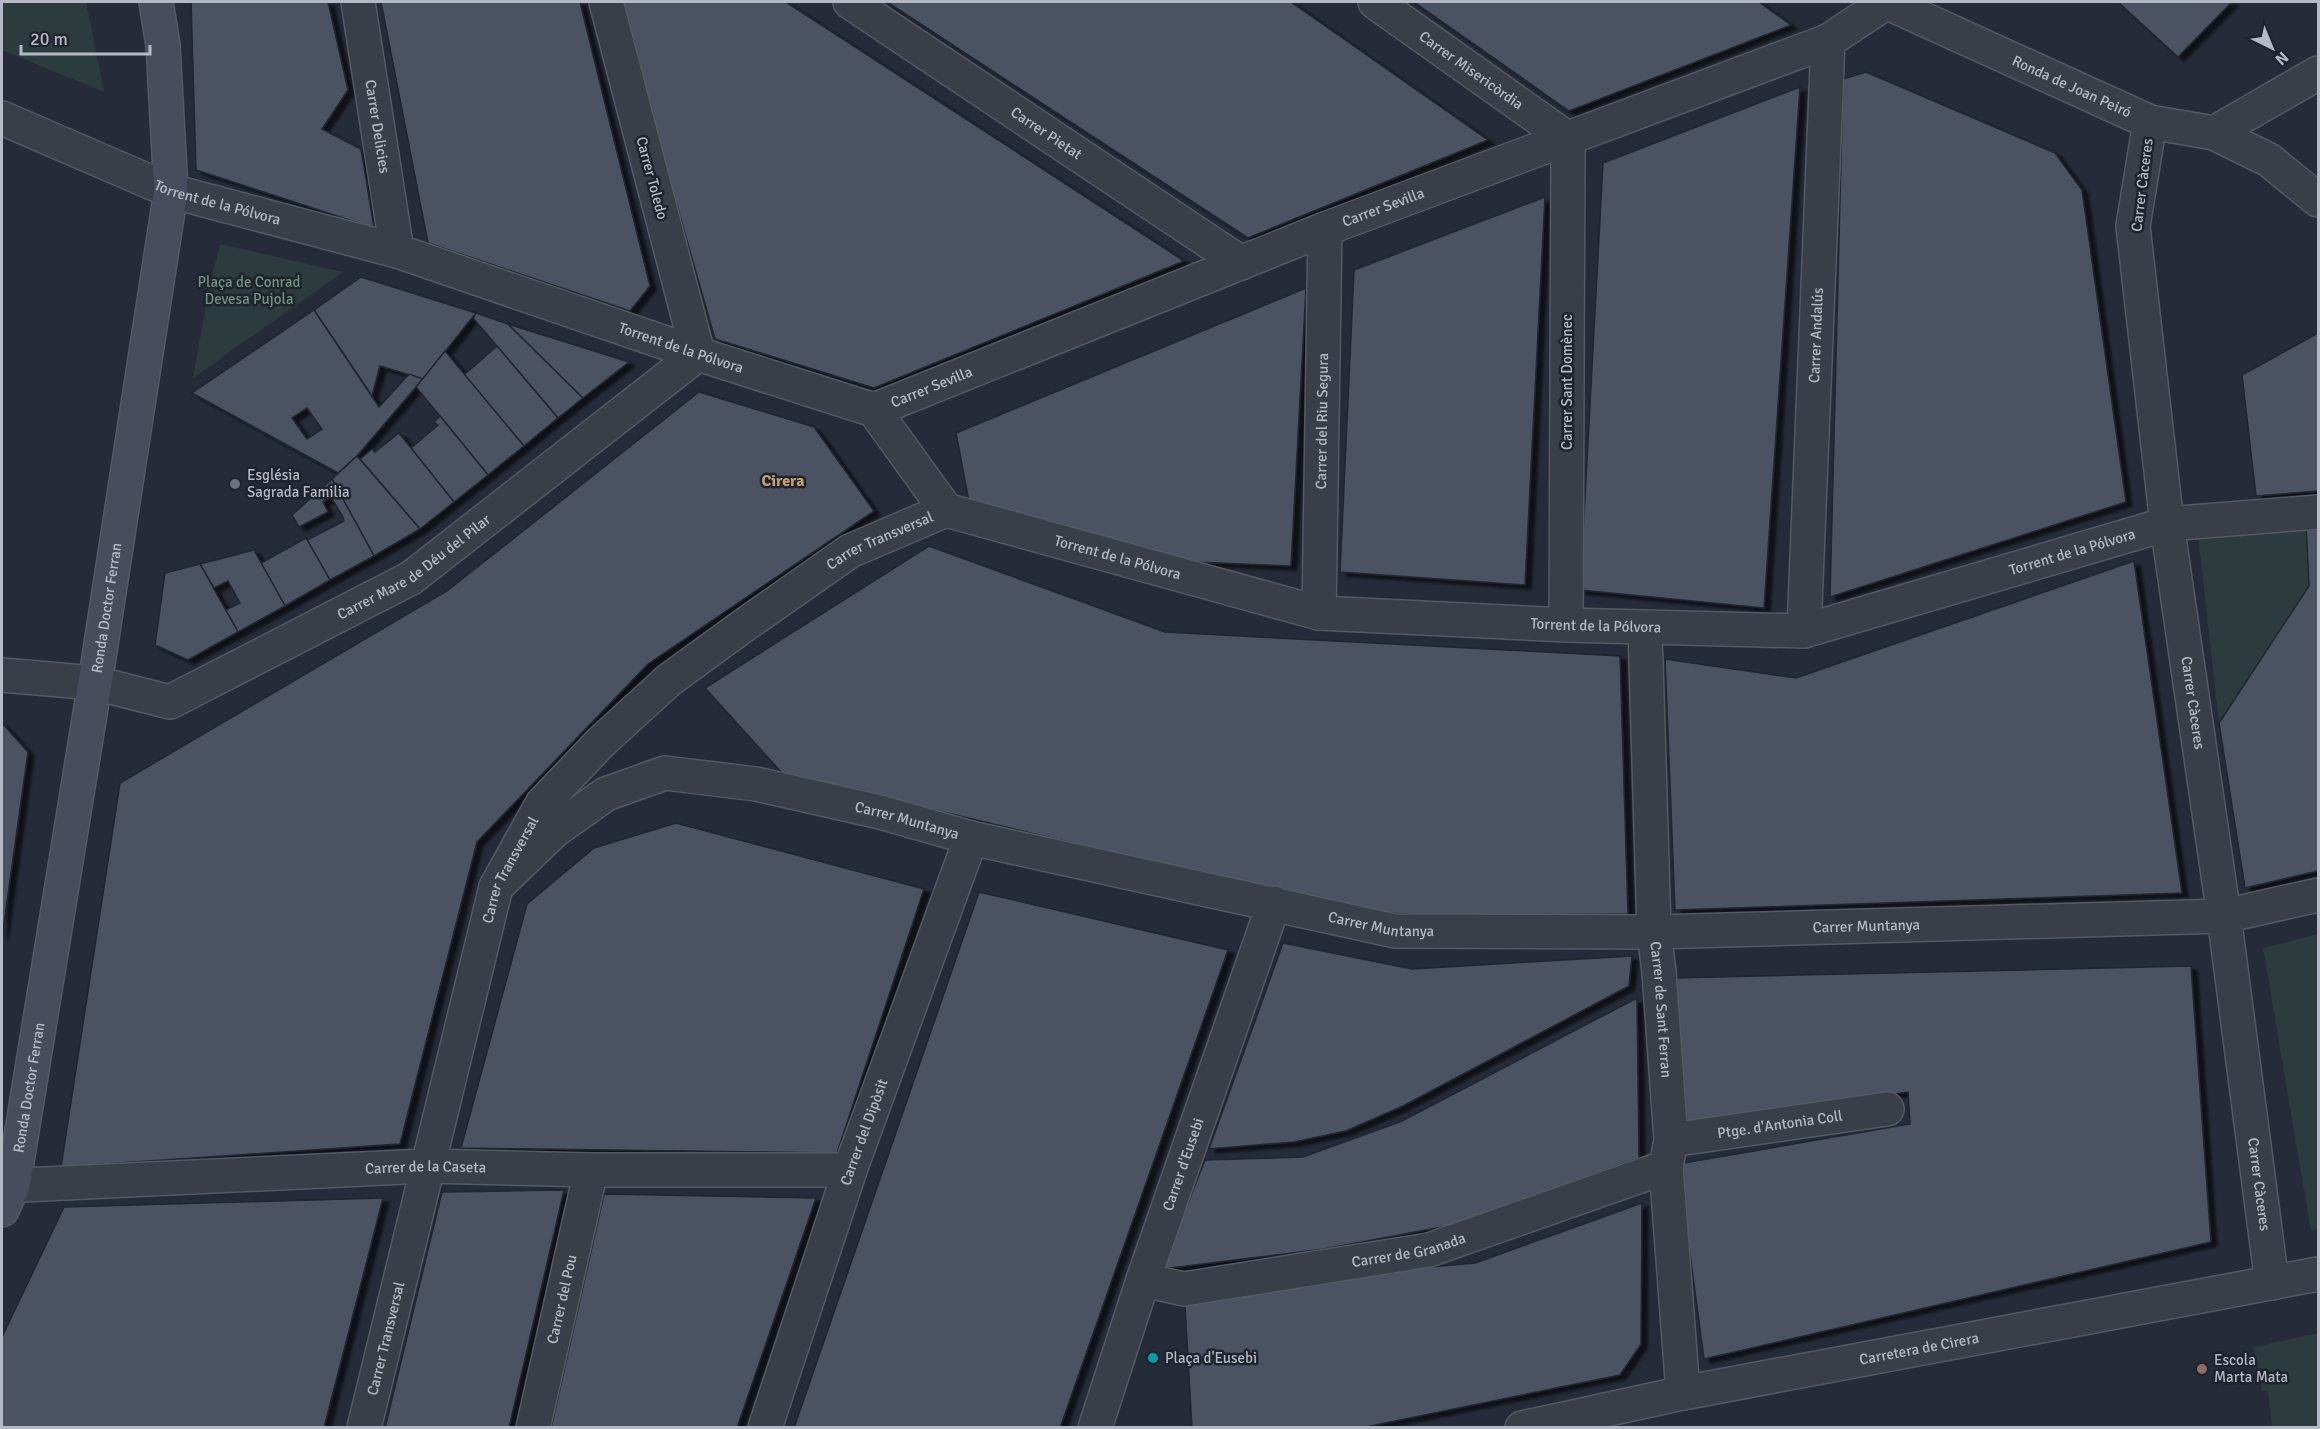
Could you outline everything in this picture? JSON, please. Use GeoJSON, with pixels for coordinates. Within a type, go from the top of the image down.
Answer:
{"type":"FeatureCollection","features":[{"type":"Feature","properties":{"kind":"street","name":"Ronda Doctor Ferran"},"geometry":{"type":"LineString","coordinates":[[5,1194],[95,683],[171,191],[163,45],[156,2]]}},
{"type":"Feature","properties":{"kind":"street","name":"Carrer Delicies"},"geometry":{"type":"LineString","coordinates":[[358,2],[397,251]]}},
{"type":"Feature","properties":{"kind":"street","name":"Carrer Toledo"},"geometry":{"type":"LineString","coordinates":[[606,2],[698,354]]}},
{"type":"Feature","properties":{"kind":"street","name":"Carrer Pietat"},"geometry":{"type":"LineString","coordinates":[[850,2],[1241,263]]}},
{"type":"Feature","properties":{"kind":"street","name":"Carrer Misericòrdia"},"geometry":{"type":"LineString","coordinates":[[1375,2],[1568,139]]}},
{"type":"Feature","properties":{"kind":"street","name":"Carrer Sevilla"},"geometry":{"type":"LineString","coordinates":[[874,410],[1325,228],[1828,41],[1887,2]]}},
{"type":"Feature","properties":{"kind":"street","name":"Ronda de Joan Peiró"},"geometry":{"type":"LineString","coordinates":[[1887,2],[2150,122],[2214,134],[2269,160],[2319,200]]}},
{"type":"Feature","properties":{"kind":"street","name":"Carrer Andalús"},"geometry":{"type":"LineString","coordinates":[[1804,631],[1828,41]]}},
{"type":"Feature","properties":{"kind":"street"},"geometry":{"type":"LineString","coordinates":[[2214,134],[2319,73]]}},
{"type":"Feature","properties":{"kind":"street","name":"Torrent de la Pólvora"},"geometry":{"type":"LineString","coordinates":[[2,118],[171,191],[397,251],[698,354],[874,410]]}},
{"type":"Feature","properties":{"kind":"street","name":"Carrer Càceres"},"geometry":{"type":"LineString","coordinates":[[2150,122],[2133,226],[2167,524],[2224,916],[2272,1283]]}},
{"type":"Feature","properties":{"kind":"street","name":"Carrer Sant Domènec"},"geometry":{"type":"LineString","coordinates":[[1566,625],[1568,139]]}},
{"type":"Feature","properties":{"kind":"street","name":"Carrer del Riu Segura"},"geometry":{"type":"LineString","coordinates":[[1319,613],[1325,228]]}},
{"type":"Feature","properties":{"kind":"street","name":"Carrer Mare de Déu del Pilar"},"geometry":{"type":"LineString","coordinates":[[2,675],[95,683],[170,702],[411,578],[698,354]]}},
{"type":"Feature","properties":{"kind":"street"},"geometry":{"type":"LineString","coordinates":[[874,410],[946,510]]}},
{"type":"Feature","properties":{"kind":"street","name":"Torrent de la Pólvora"},"geometry":{"type":"LineString","coordinates":[[946,510],[1319,613],[1645,628],[1804,631],[2167,524],[2319,512]]}},
{"type":"Feature","properties":{"kind":"street","name":"Carrer Transversal"},"geometry":{"type":"LineString","coordinates":[[364,1428],[496,887],[542,804],[601,742],[669,680],[850,551],[946,510]]}},
{"type":"Feature","properties":{"kind":"street","name":"Carrer de Sant Ferran"},"geometry":{"type":"LineString","coordinates":[[1645,628],[1654,932],[1659,972],[1683,1393]]}},
{"type":"Feature","properties":{"kind":"street","name":"Carrer Muntanya"},"geometry":{"type":"LineString","coordinates":[[496,887],[554,831],[606,794],[666,773],[756,784],[880,812],[971,838],[1395,931],[1654,932],[2224,916],[2319,895]]}},
{"type":"Feature","properties":{"kind":"street","name":"Carrer del Dipòsit"},"geometry":{"type":"LineString","coordinates":[[765,1428],[850,1170],[971,838]]}},
{"type":"Feature","properties":{"kind":"street","name":"Carrer d'Eusebi"},"geometry":{"type":"LineString","coordinates":[[1095,1428],[1143,1280],[1274,903]]}},
{"type":"Feature","properties":{"kind":"street","name":"Ptge. d'Antonia Coll"},"geometry":{"type":"LineString","coordinates":[[1668,1154],[1887,1109]]}},
{"type":"Feature","properties":{"kind":"street","name":"Carrer de Granada"},"geometry":{"type":"LineString","coordinates":[[1143,1280],[1184,1289],[1429,1250],[1668,1154]]}},
{"type":"Feature","properties":{"kind":"street","name":"Carrer de la Caseta"},"geometry":{"type":"LineString","coordinates":[[5,1194],[426,1167],[591,1170],[850,1170]]}},
{"type":"Feature","properties":{"kind":"street","name":"Carrer del Pou"},"geometry":{"type":"LineString","coordinates":[[532,1428],[591,1170]]}},
{"type":"Feature","properties":{"kind":"street","name":"Carretera de Cirera"},"geometry":{"type":"LineString","coordinates":[[1522,1428],[1683,1393],[2319,1274]]}},
{"type":"Feature","properties":{"kind":"green space"},"geometry":{"type":"Polygon","coordinates":[[[2,2],[86,2],[104,92],[2,50],[2,2]]]}},
{"type":"Feature","properties":{"kind":"green space","name":"Plaça de Conrad Devesa Pujola"},"geometry":{"type":"Polygon","coordinates":[[[220,244],[343,272],[193,378],[208,294],[220,244]]]}},
{"type":"Feature","properties":{"kind":"green space"},"geometry":{"type":"Polygon","coordinates":[[[2306,523],[2309,586],[2219,723],[2198,534],[2306,523]]]}},
{"type":"Feature","properties":{"kind":"green space"},"geometry":{"type":"Polygon","coordinates":[[[2318,934],[2318,1229],[2311,1231],[2263,948],[2318,934]]]}},
{"type":"Feature","properties":{"kind":"green space"},"geometry":{"type":"Polygon","coordinates":[[[2318,1333],[2318,1427],[2272,1427],[2268,1392],[2262,1391],[2254,1347],[2318,1333]]]}},
{"type":"Feature","properties":{"kind":"building"},"geometry":{"type":"Polygon","coordinates":[[[191,2],[328,2],[348,90],[322,129],[361,149],[374,228],[196,170],[191,2]]]}},
{"type":"Feature","properties":{"kind":"building"},"geometry":{"type":"Polygon","coordinates":[[[381,2],[580,2],[650,286],[630,311],[428,243],[381,2]]]}},
{"type":"Feature","properties":{"kind":"building"},"geometry":{"type":"Polygon","coordinates":[[[619,2],[786,2],[1184,261],[874,388],[715,339],[619,2]]]}},
{"type":"Feature","properties":{"kind":"building"},"geometry":{"type":"Polygon","coordinates":[[[887,2],[1291,2],[1488,140],[1248,238],[887,2]]]}},
{"type":"Feature","properties":{"kind":"building"},"geometry":{"type":"Polygon","coordinates":[[[1414,2],[1759,2],[1791,25],[1569,111],[1414,2]]]}},
{"type":"Feature","properties":{"kind":"building"},"geometry":{"type":"Polygon","coordinates":[[[2118,2],[2232,2],[2178,57],[2118,2]]]}},
{"type":"Feature","properties":{"kind":"building"},"geometry":{"type":"Polygon","coordinates":[[[1866,72],[2055,153],[2082,190],[2126,502],[1830,597],[1843,79],[1866,72]]]}},
{"type":"Feature","properties":{"kind":"building"},"geometry":{"type":"Polygon","coordinates":[[[1800,87],[1764,608],[1580,590],[1603,163],[1800,87]]]}},
{"type":"Feature","properties":{"kind":"building"},"geometry":{"type":"Polygon","coordinates":[[[1545,197],[1525,585],[1340,572],[1354,270],[1545,197]]]}},
{"type":"Feature","properties":{"kind":"building"},"geometry":{"type":"Polygon","coordinates":[[[361,277],[476,313],[423,379],[380,366],[372,396],[314,310],[361,277]]]}},
{"type":"Feature","properties":{"kind":"building"},"geometry":{"type":"Polygon","coordinates":[[[1306,288],[1291,566],[1169,561],[969,502],[956,433],[1306,288]]]}},
{"type":"Feature","properties":{"kind":"building"},"geometry":{"type":"Polygon","coordinates":[[[314,310],[379,407],[409,374],[423,379],[357,456],[338,473],[192,393],[314,310]],[[307,408],[292,418],[307,439],[322,429],[307,408]]]}},
{"type":"Feature","properties":{"kind":"building"},"geometry":{"type":"Polygon","coordinates":[[[476,313],[508,324],[583,398],[558,418],[473,318],[476,313]]]}},
{"type":"Feature","properties":{"kind":"building"},"geometry":{"type":"Polygon","coordinates":[[[508,324],[629,362],[583,398],[508,324]]]}},
{"type":"Feature","properties":{"kind":"building"},"geometry":{"type":"Polygon","coordinates":[[[2318,333],[2318,491],[2256,496],[2242,375],[2318,333]]]}},
{"type":"Feature","properties":{"kind":"building"},"geometry":{"type":"Polygon","coordinates":[[[497,346],[558,418],[524,446],[464,375],[497,346]]]}},
{"type":"Feature","properties":{"kind":"building"},"geometry":{"type":"Polygon","coordinates":[[[445,351],[524,446],[488,475],[416,387],[445,351]]]}},
{"type":"Feature","properties":{"kind":"building"},"geometry":{"type":"Polygon","coordinates":[[[699,392],[814,427],[874,511],[648,664],[477,842],[400,1144],[61,1167],[120,783],[447,591],[699,392]]]}},
{"type":"Feature","properties":{"kind":"building"},"geometry":{"type":"Polygon","coordinates":[[[440,416],[488,475],[454,502],[411,448],[438,425],[434,422],[440,416]]]}},
{"type":"Feature","properties":{"kind":"building"},"geometry":{"type":"Polygon","coordinates":[[[399,433],[454,502],[420,529],[360,459],[372,449],[375,452],[399,433]]]}},
{"type":"Feature","properties":{"kind":"building"},"geometry":{"type":"Polygon","coordinates":[[[357,456],[420,529],[374,556],[332,479],[357,456]]]}},
{"type":"Feature","properties":{"kind":"building"},"geometry":{"type":"Polygon","coordinates":[[[332,479],[374,556],[330,580],[307,540],[344,521],[343,517],[331,497],[323,502],[328,512],[299,527],[292,515],[332,479]]]}},
{"type":"Feature","properties":{"kind":"building"},"geometry":{"type":"Polygon","coordinates":[[[2306,523],[2318,523],[2318,871],[2245,888],[2219,723],[2309,586],[2306,523]]]}},
{"type":"Feature","properties":{"kind":"building"},"geometry":{"type":"Polygon","coordinates":[[[306,538],[330,580],[285,606],[261,563],[306,538]]]}},
{"type":"Feature","properties":{"kind":"building"},"geometry":{"type":"Polygon","coordinates":[[[929,546],[1165,632],[1620,656],[1628,914],[1435,916],[1375,912],[1047,837],[782,773],[705,688],[929,546]]]}},
{"type":"Feature","properties":{"kind":"building"},"geometry":{"type":"Polygon","coordinates":[[[254,550],[285,606],[238,632],[226,610],[240,603],[228,581],[214,588],[200,564],[254,550]]]}},
{"type":"Feature","properties":{"kind":"building"},"geometry":{"type":"Polygon","coordinates":[[[2134,561],[2182,893],[1675,910],[1665,659],[1796,678],[2134,561]]]}},
{"type":"Feature","properties":{"kind":"building"},"geometry":{"type":"Polygon","coordinates":[[[200,564],[238,632],[188,660],[155,645],[165,573],[200,564]]]}},
{"type":"Feature","properties":{"kind":"building"},"geometry":{"type":"Polygon","coordinates":[[[2,723],[28,752],[2,937],[2,723]]]}},
{"type":"Feature","properties":{"kind":"building"},"geometry":{"type":"Polygon","coordinates":[[[676,823],[924,889],[837,1153],[461,1148],[527,904],[594,848],[676,823]]]}},
{"type":"Feature","properties":{"kind":"building"},"geometry":{"type":"Polygon","coordinates":[[[979,892],[1228,950],[1060,1428],[794,1428],[979,892]]]}},
{"type":"Feature","properties":{"kind":"building"},"geometry":{"type":"Polygon","coordinates":[[[1283,943],[1412,969],[1632,956],[1629,986],[1403,1106],[1346,1131],[1294,1142],[1209,1149],[1283,943]]]}},
{"type":"Feature","properties":{"kind":"building"},"geometry":{"type":"Polygon","coordinates":[[[2191,966],[2211,1242],[1704,1359],[1678,1164],[1910,1124],[1908,1092],[1687,1124],[1674,978],[2191,966]]]}},
{"type":"Feature","properties":{"kind":"building"},"geometry":{"type":"Polygon","coordinates":[[[1637,998],[1639,1158],[1453,1225],[1324,1249],[1162,1269],[1205,1160],[1303,1157],[1402,1121],[1637,998]]]}},
{"type":"Feature","properties":{"kind":"building"},"geometry":{"type":"Polygon","coordinates":[[[564,1190],[509,1428],[385,1428],[442,1192],[564,1190]]]}},
{"type":"Feature","properties":{"kind":"building"},"geometry":{"type":"Polygon","coordinates":[[[604,1194],[816,1198],[737,1428],[551,1428],[604,1194]]]}},
{"type":"Feature","properties":{"kind":"building"},"geometry":{"type":"Polygon","coordinates":[[[383,1198],[324,1428],[2,1428],[2,1337],[64,1207],[383,1198]]]}},
{"type":"Feature","properties":{"kind":"building"},"geometry":{"type":"Polygon","coordinates":[[[1642,1203],[1641,1344],[1620,1375],[1361,1428],[1192,1428],[1184,1289],[1475,1263],[1642,1203]]]}},
{"type":"Feature","properties":{"kind":"place","name":"Església Sagrada Familia"},"geometry":{"type":"Point","coordinates":[235,484]}},
{"type":"Feature","properties":{"kind":"place","name":"Plaça d'Eusebi"},"geometry":{"type":"Point","coordinates":[1153,1358]}},
{"type":"Feature","properties":{"kind":"place","name":"Escola Marta Mata"},"geometry":{"type":"Point","coordinates":[2202,1369]}},
{"type":"Feature","properties":{"kind":"district","name":"Cirera"},"geometry":{"type":"Point","coordinates":[783,481]}}]}
